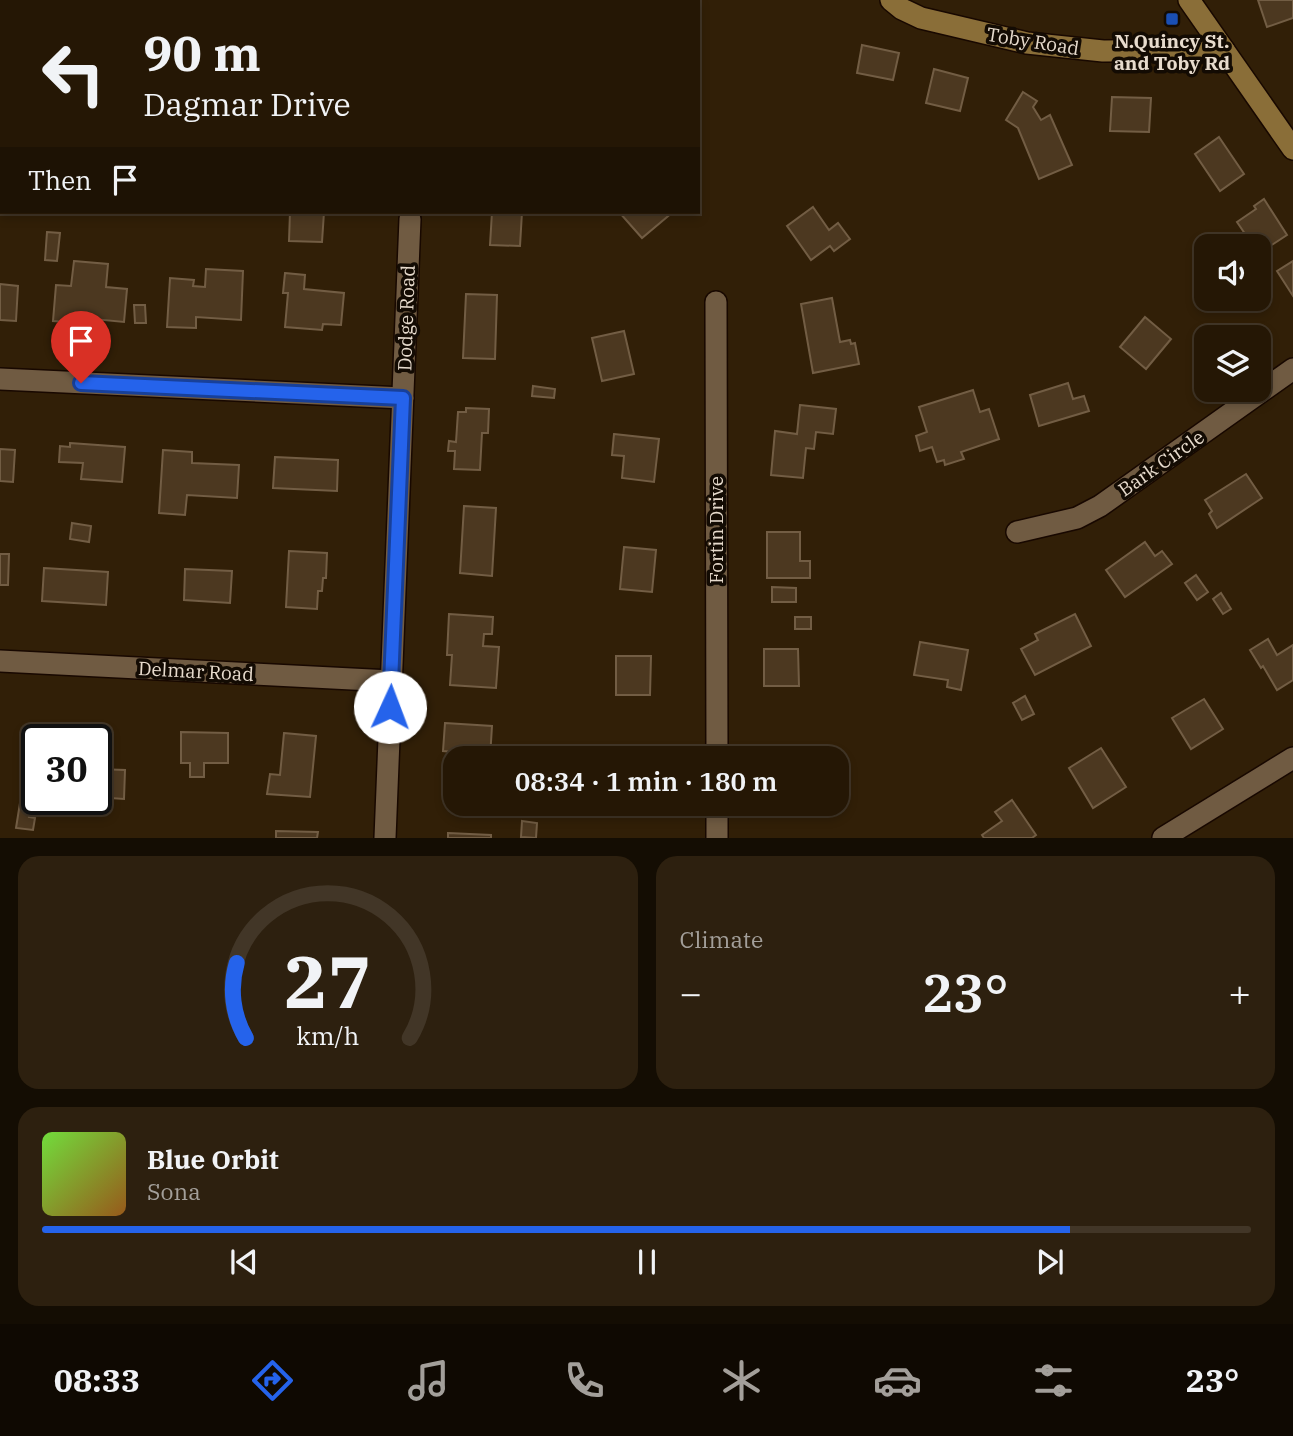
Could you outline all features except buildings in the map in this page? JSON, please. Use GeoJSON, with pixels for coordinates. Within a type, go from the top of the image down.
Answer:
{"type":"FeatureCollection","features":[{"type":"Feature","properties":{"kind":"main road","name":"Toby Road"},"geometry":{"type":"LineString","coordinates":[[891,0],[921,18],[1027,43],[1103,51],[1224,51]]}},
{"type":"Feature","properties":{"kind":"main road"},"geometry":{"type":"LineString","coordinates":[[1189,0],[1293,149]]}},
{"type":"Feature","properties":{"kind":"street","name":"Dodge Road"},"geometry":{"type":"LineString","coordinates":[[385,838],[410,219]]}},
{"type":"Feature","properties":{"kind":"street","name":"Fortin Drive"},"geometry":{"type":"LineString","coordinates":[[716,302],[717,746]]}},
{"type":"Feature","properties":{"kind":"street","name":"Bark Circle"},"geometry":{"type":"LineString","coordinates":[[1017,532],[1077,518],[1100,506],[1293,369]]}},
{"type":"Feature","properties":{"kind":"street"},"geometry":{"type":"LineString","coordinates":[[0,379],[403,398]]}},
{"type":"Feature","properties":{"kind":"street","name":"Delmar Road"},"geometry":{"type":"LineString","coordinates":[[0,661],[391,681]]}},
{"type":"Feature","properties":{"kind":"street"},"geometry":{"type":"LineString","coordinates":[[1163,838],[1293,758]]}},
{"type":"Feature","properties":{"kind":"street"},"geometry":{"type":"LineString","coordinates":[[717,816],[717,838]]}},
{"type":"Feature","properties":{"kind":"place","name":"N.Quincy St. and Toby Rd"},"geometry":{"type":"Point","coordinates":[1172,19]}},
{"type":"Feature","properties":{"kind":"route"},"geometry":{"type":"LineString","coordinates":[[81,383],[403,398],[390,707]]}}]}
